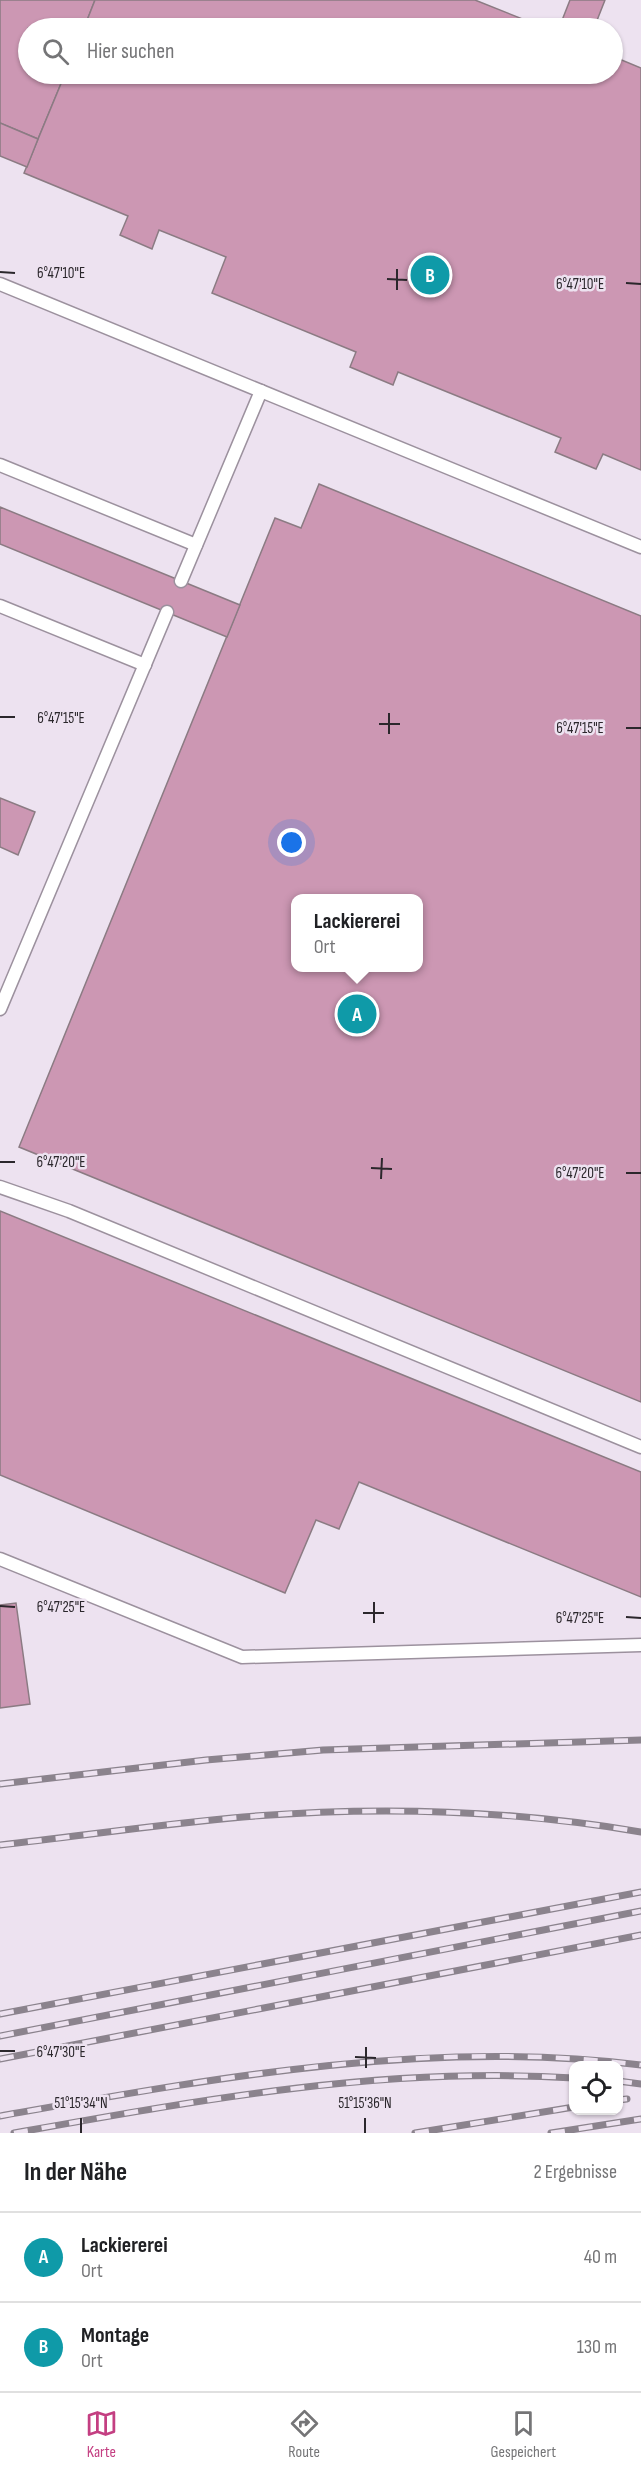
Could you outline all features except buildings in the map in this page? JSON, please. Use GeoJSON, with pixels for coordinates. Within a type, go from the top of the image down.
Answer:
{"type":"FeatureCollection","features":[{"type":"Feature","properties":{"kind":"lane"},"geometry":{"type":"LineString","coordinates":[[0,284],[641,547]]}},
{"type":"Feature","properties":{"kind":"lane"},"geometry":{"type":"LineString","coordinates":[[181,581],[261,391]]}},
{"type":"Feature","properties":{"kind":"lane"},"geometry":{"type":"LineString","coordinates":[[0,465],[196,545]]}},
{"type":"Feature","properties":{"kind":"lane"},"geometry":{"type":"LineString","coordinates":[[0,606],[145,665]]}},
{"type":"Feature","properties":{"kind":"lane"},"geometry":{"type":"LineString","coordinates":[[0,1009],[167,612]]}},
{"type":"Feature","properties":{"kind":"lane"},"geometry":{"type":"LineString","coordinates":[[0,1187],[69,1211],[641,1447]]}},
{"type":"Feature","properties":{"kind":"lane"},"geometry":{"type":"LineString","coordinates":[[0,1559],[242,1657],[641,1645]]}},
{"type":"Feature","properties":{"kind":"railway"},"geometry":{"type":"LineString","coordinates":[[0,1784],[206,1760],[323,1750],[641,1740]]}},
{"type":"Feature","properties":{"kind":"railway"},"geometry":{"type":"LineString","coordinates":[[0,1845],[243,1817],[342,1812],[443,1812],[493,1815],[641,1832]]}},
{"type":"Feature","properties":{"kind":"railway"},"geometry":{"type":"LineString","coordinates":[[0,2014],[641,1892]]}},
{"type":"Feature","properties":{"kind":"railway"},"geometry":{"type":"LineString","coordinates":[[0,2036],[641,1911]]}},
{"type":"Feature","properties":{"kind":"railway"},"geometry":{"type":"LineString","coordinates":[[0,2059],[641,1935]]}},
{"type":"Feature","properties":{"kind":"railway"},"geometry":{"type":"LineString","coordinates":[[0,2116],[238,2076],[319,2066],[480,2056],[561,2058],[641,2065]]}},
{"type":"Feature","properties":{"kind":"railway"},"geometry":{"type":"LineString","coordinates":[[14,2133],[223,2098],[363,2081],[433,2077],[569,2078]]}},
{"type":"Feature","properties":{"kind":"railway"},"geometry":{"type":"LineString","coordinates":[[623,2082],[641,2084]]}},
{"type":"Feature","properties":{"kind":"railway"},"geometry":{"type":"LineString","coordinates":[[623,2099],[627,2099]]}},
{"type":"Feature","properties":{"kind":"railway"},"geometry":{"type":"LineString","coordinates":[[415,2133],[569,2108]]}},
{"type":"Feature","properties":{"kind":"railway"},"geometry":{"type":"LineString","coordinates":[[551,2133],[641,2119]]}},
{"type":"Feature","properties":{"kind":"place","name":"Montage"},"geometry":{"type":"Point","coordinates":[430,275]}},
{"type":"Feature","properties":{"kind":"place","name":"Lackiererei"},"geometry":{"type":"Point","coordinates":[357,1014]}}]}
